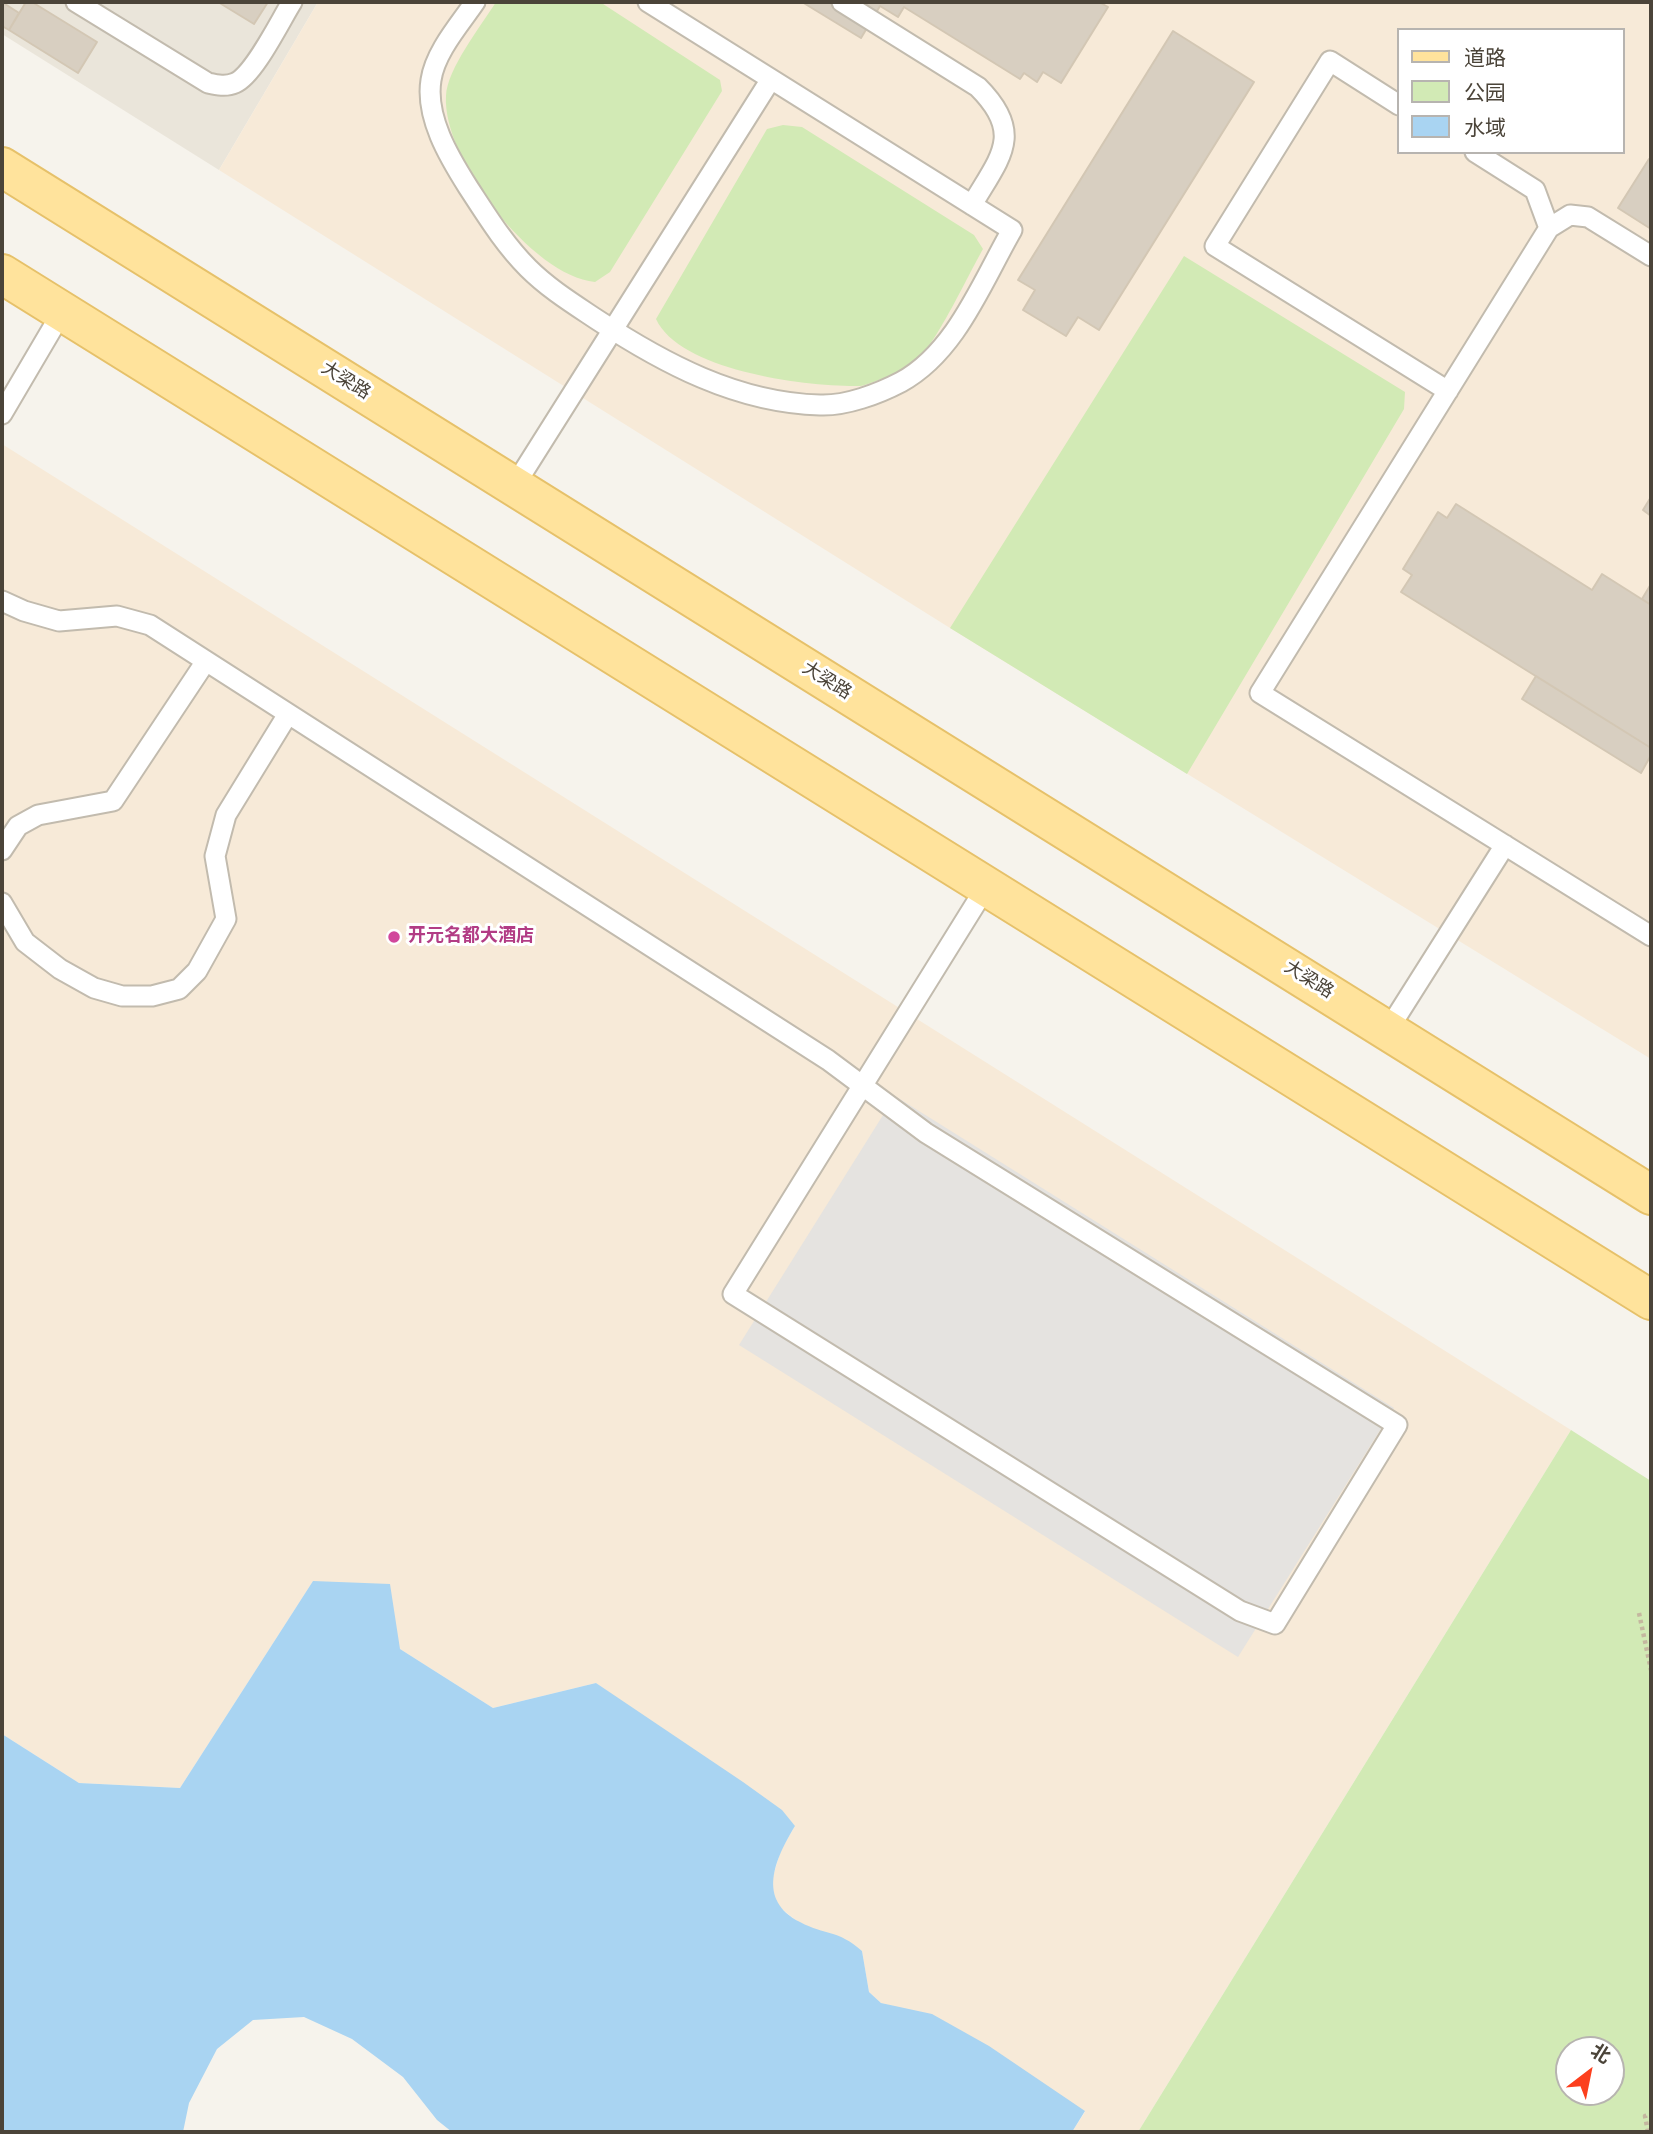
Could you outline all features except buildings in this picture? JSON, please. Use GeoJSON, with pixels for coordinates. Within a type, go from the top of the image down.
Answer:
{"type":"FeatureCollection","features":[{"type":"Feature","properties":{"kind":"main road","name":"大梁路"},"geometry":{"type":"LineString","coordinates":[[2,167],[1651,1195]]}},
{"type":"Feature","properties":{"kind":"main road"},"geometry":{"type":"LineString","coordinates":[[2,274],[1651,1300]]}},
{"type":"Feature","properties":{"kind":"lane"},"geometry":{"type":"LineString","coordinates":[[76,2],[208,83],[223,86],[237,82],[250,70],[292,2]]}},
{"type":"Feature","properties":{"kind":"lane"},"geometry":{"type":"LineString","coordinates":[[475,2],[442,51],[430,79],[432,111],[449,157],[502,240],[554,291],[612,329],[686,371],[732,390],[822,405],[863,398],[901,382],[933,359],[1012,230],[648,2]]}},
{"type":"Feature","properties":{"kind":"lane"},"geometry":{"type":"LineString","coordinates":[[842,2],[978,87],[1003,117],[1005,143],[972,205]]}},
{"type":"Feature","properties":{"kind":"lane"},"geometry":{"type":"LineString","coordinates":[[1398,104],[1330,61],[1215,246],[1448,391]]}},
{"type":"Feature","properties":{"kind":"lane"},"geometry":{"type":"LineString","coordinates":[[513,488],[771,79]]}},
{"type":"Feature","properties":{"kind":"lane"},"geometry":{"type":"LineString","coordinates":[[1478,154],[1535,190],[1549,228]]}},
{"type":"Feature","properties":{"kind":"lane"},"geometry":{"type":"LineString","coordinates":[[1651,256],[1588,217],[1570,215],[1549,228],[1260,693],[1651,936]]}},
{"type":"Feature","properties":{"kind":"lane"},"geometry":{"type":"LineString","coordinates":[[2,414],[62,312]]}},
{"type":"Feature","properties":{"kind":"lane"},"geometry":{"type":"LineString","coordinates":[[2,601],[24,611],[59,621],[117,615],[150,625],[828,1060],[863,1086],[926,1133],[1397,1425],[1275,1624],[1240,1611],[733,1294],[863,1086],[986,887]]}},
{"type":"Feature","properties":{"kind":"lane"},"geometry":{"type":"LineString","coordinates":[[2,850],[18,826],[38,816],[113,800],[206,661]]}},
{"type":"Feature","properties":{"kind":"lane"},"geometry":{"type":"LineString","coordinates":[[2,903],[25,942],[60,969],[94,988],[122,996],[152,996],[179,989],[197,971],[226,919],[215,856],[226,815],[288,714]]}},
{"type":"Feature","properties":{"kind":"lane"},"geometry":{"type":"LineString","coordinates":[[1388,1030],[1505,845]]}},
{"type":"Feature","properties":{"kind":"path"},"geometry":{"type":"LineString","coordinates":[[1639,1613],[1651,1670]]}},
{"type":"Feature","properties":{"kind":"path"},"geometry":{"type":"LineString","coordinates":[[1648,2132],[1645,2116],[1651,2115]]}},
{"type":"Feature","properties":{"kind":"shaded area"},"geometry":{"type":"Polygon","coordinates":[[[2,2],[318,2],[219,170],[2,34],[2,2]]]}},
{"type":"Feature","properties":{"kind":"shaded area"},"geometry":{"type":"Polygon","coordinates":[[[318,2],[1651,2],[1651,1059],[950,628],[219,170],[318,2]]]}},
{"type":"Feature","properties":{"kind":"shaded area","name":"开元名都大酒店"},"geometry":{"type":"Polygon","coordinates":[[[2,444],[1571,1430],[1138,2132],[1072,2132],[1085,2112],[901,2008],[881,2003],[869,1992],[862,1951],[798,1922],[777,1905],[771,1883],[781,1850],[795,1826],[596,1683],[493,1708],[400,1649],[313,1581],[180,1788],[79,1783],[2,1734],[2,444]]]}},
{"type":"Feature","properties":{"kind":"shaded area"},"geometry":{"type":"Polygon","coordinates":[[[895,1096],[1394,1408],[1238,1657],[739,1345],[895,1096]]]}},
{"type":"Feature","properties":{"kind":"green space"},"geometry":{"type":"Polygon","coordinates":[[[496,2],[600,2],[720,80],[722,91],[610,272],[595,282],[570,275],[545,259],[519,237],[495,210],[475,181],[459,150],[449,122],[446,96],[452,73],[496,2]]]}},
{"type":"Feature","properties":{"kind":"green space"},"geometry":{"type":"Polygon","coordinates":[[[783,125],[802,127],[974,235],[983,249],[941,327],[922,355],[910,366],[871,383],[837,386],[778,379],[747,372],[691,352],[669,337],[656,319],[767,129],[783,125]]]}},
{"type":"Feature","properties":{"kind":"green space"},"geometry":{"type":"Polygon","coordinates":[[[1184,256],[1405,392],[1404,409],[1187,774],[950,628],[1184,256]]]}},
{"type":"Feature","properties":{"kind":"green space"},"geometry":{"type":"Polygon","coordinates":[[[1571,1430],[1651,1481],[1651,2132],[1138,2132],[1571,1430]]]}},
{"type":"Feature","properties":{"kind":"water"},"geometry":{"type":"Polygon","coordinates":[[[313,1581],[390,1584],[400,1649],[493,1708],[596,1683],[782,1810],[795,1826],[781,1852],[774,1878],[774,1891],[786,1913],[809,1926],[845,1939],[862,1951],[869,1992],[881,2003],[932,2014],[989,2046],[1085,2111],[1072,2132],[452,2132],[437,2120],[403,2077],[352,2039],[304,2017],[253,2020],[217,2049],[189,2103],[183,2132],[2,2132],[2,1734],[79,1783],[180,1788],[313,1581]]]}},
{"type":"Feature","properties":{"kind":"place","name":"开元名都大酒店"},"geometry":{"type":"Point","coordinates":[394,937]}}]}
